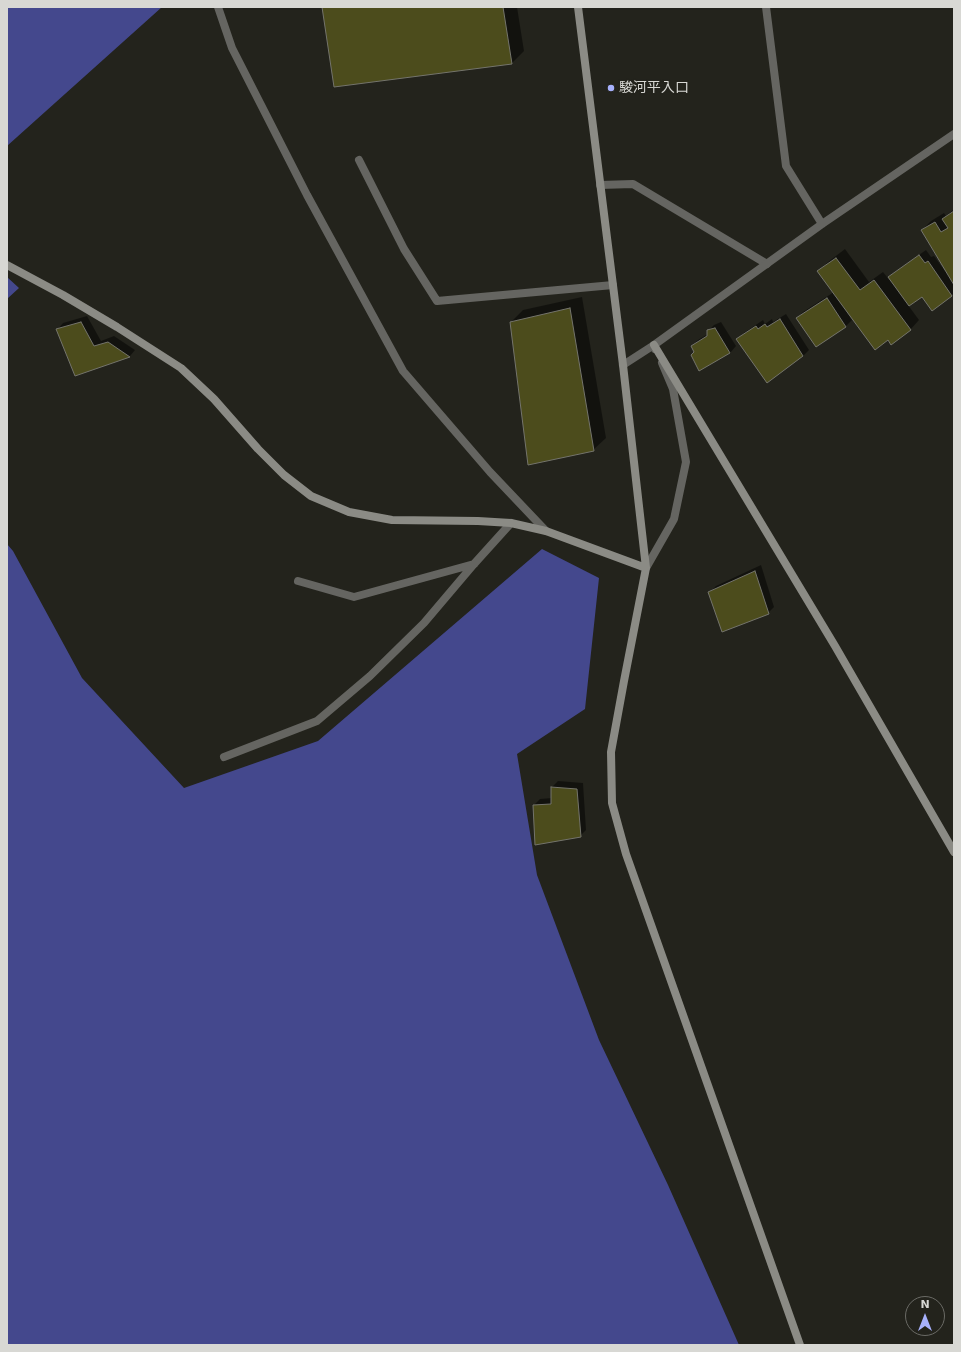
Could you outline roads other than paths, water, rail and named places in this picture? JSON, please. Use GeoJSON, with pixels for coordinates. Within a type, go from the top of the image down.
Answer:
{"type":"FeatureCollection","features":[{"type":"Feature","properties":{"kind":"street"},"geometry":{"type":"LineString","coordinates":[[218,7],[232,48],[307,195],[403,371],[490,472],[546,531]]}},
{"type":"Feature","properties":{"kind":"street"},"geometry":{"type":"LineString","coordinates":[[578,7],[623,365],[646,568],[611,752],[612,803],[626,854],[800,1345]]}},
{"type":"Feature","properties":{"kind":"street"},"geometry":{"type":"LineString","coordinates":[[766,7],[786,166],[822,224]]}},
{"type":"Feature","properties":{"kind":"street"},"geometry":{"type":"LineString","coordinates":[[623,365],[654,345],[822,224],[954,134]]}},
{"type":"Feature","properties":{"kind":"street"},"geometry":{"type":"LineString","coordinates":[[358,160],[404,249],[437,300],[613,285]]}},
{"type":"Feature","properties":{"kind":"street"},"geometry":{"type":"LineString","coordinates":[[600,185],[633,184],[767,264]]}},
{"type":"Feature","properties":{"kind":"street"},"geometry":{"type":"LineString","coordinates":[[7,265],[117,326],[181,368],[214,399],[284,475],[311,496],[349,512],[392,520],[511,524],[546,531],[646,568]]}},
{"type":"Feature","properties":{"kind":"street"},"geometry":{"type":"LineString","coordinates":[[646,568],[674,519],[686,462],[673,389],[654,345]]}},
{"type":"Feature","properties":{"kind":"street"},"geometry":{"type":"LineString","coordinates":[[654,345],[835,646],[954,852]]}},
{"type":"Feature","properties":{"kind":"street"},"geometry":{"type":"LineString","coordinates":[[224,757],[317,721],[370,676],[418,628],[511,524]]}},
{"type":"Feature","properties":{"kind":"street"},"geometry":{"type":"LineString","coordinates":[[298,581],[354,597],[474,564]]}},
{"type":"Feature","properties":{"kind":"place","name":"駿河平入口"},"geometry":{"type":"Point","coordinates":[611,88]}}]}
